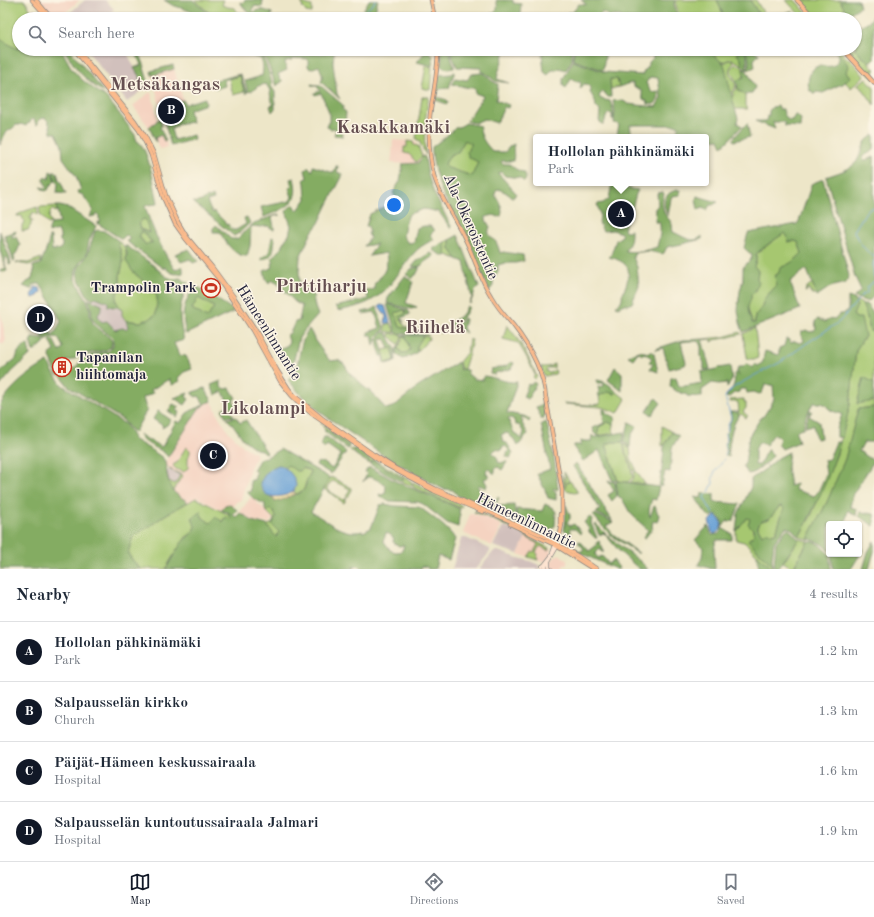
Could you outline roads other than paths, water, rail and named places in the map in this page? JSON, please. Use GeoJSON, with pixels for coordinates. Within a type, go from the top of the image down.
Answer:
{"type":"FeatureCollection","features":[{"type":"Feature","properties":{"kind":"highway"},"geometry":{"type":"LineString","coordinates":[[797,0],[808,12]]}},
{"type":"Feature","properties":{"kind":"highway"},"geometry":{"type":"LineString","coordinates":[[850,56],[874,83]]}},
{"type":"Feature","properties":{"kind":"main road"},"geometry":{"type":"LineString","coordinates":[[32,0],[43,12]]}},
{"type":"Feature","properties":{"kind":"main road"},"geometry":{"type":"LineString","coordinates":[[36,0],[46,12]]}},
{"type":"Feature","properties":{"kind":"main road"},"geometry":{"type":"LineString","coordinates":[[431,0],[434,12]]}},
{"type":"Feature","properties":{"kind":"main road","name":"Hämeenlinnantie"},"geometry":{"type":"LineString","coordinates":[[80,56],[139,130],[151,155],[163,197],[175,224],[217,277],[252,330],[280,381],[292,396],[319,419],[394,470],[446,496],[557,545],[592,569]]}},
{"type":"Feature","properties":{"kind":"main road","name":"Hämeenlinnantie"},"geometry":{"type":"LineString","coordinates":[[83,56],[135,121],[145,136],[153,152],[166,196],[178,222],[187,236],[234,296],[277,370],[296,397],[337,429],[395,468],[436,489],[530,530],[578,556],[597,569]]}},
{"type":"Feature","properties":{"kind":"main road","name":"Ala-Okeroistentie"},"geometry":{"type":"LineString","coordinates":[[438,56],[429,125],[429,146],[434,176],[443,199],[469,246],[485,287],[496,304],[519,333],[537,364],[542,377],[556,456],[561,502],[560,528],[557,545]]}},
{"type":"Feature","properties":{"kind":"main road"},"geometry":{"type":"LineString","coordinates":[[546,568],[557,545]]}},
{"type":"Feature","properties":{"kind":"main road"},"geometry":{"type":"LineString","coordinates":[[546,568],[557,545]]}},
{"type":"Feature","properties":{"kind":"main road"},"geometry":{"type":"LineString","coordinates":[[546,568],[549,562]]}},
{"type":"Feature","properties":{"kind":"water"},"geometry":{"type":"Polygon","coordinates":[[[35,287],[40,288],[41,292],[38,296],[33,298],[31,295],[35,287]]]}},
{"type":"Feature","properties":{"kind":"water"},"geometry":{"type":"Polygon","coordinates":[[[379,306],[385,306],[390,322],[389,323],[385,323],[386,316],[379,306]]]}},
{"type":"Feature","properties":{"kind":"water","name":"Likolampi"},"geometry":{"type":"Polygon","coordinates":[[[279,465],[290,473],[294,478],[296,486],[294,491],[291,493],[274,497],[263,491],[260,483],[268,472],[279,465]]]}},
{"type":"Feature","properties":{"kind":"water"},"geometry":{"type":"Polygon","coordinates":[[[716,516],[720,520],[721,528],[714,534],[709,521],[716,516]]]}},
{"type":"Feature","properties":{"kind":"waterway"},"geometry":{"type":"LineString","coordinates":[[364,12],[374,3],[375,0]]}},
{"type":"Feature","properties":{"kind":"waterway"},"geometry":{"type":"LineString","coordinates":[[874,207],[867,210],[854,231],[862,246],[874,257]]}},
{"type":"Feature","properties":{"kind":"waterway"},"geometry":{"type":"LineString","coordinates":[[874,260],[874,277]]}},
{"type":"Feature","properties":{"kind":"waterway"},"geometry":{"type":"LineString","coordinates":[[860,298],[862,295],[867,293],[867,287],[874,281]]}},
{"type":"Feature","properties":{"kind":"waterway"},"geometry":{"type":"LineString","coordinates":[[725,398],[734,387],[779,363],[839,322],[858,300]]}},
{"type":"Feature","properties":{"kind":"waterway"},"geometry":{"type":"LineString","coordinates":[[725,455],[725,434],[728,430],[727,428],[731,418],[726,400]]}},
{"type":"Feature","properties":{"kind":"waterway"},"geometry":{"type":"LineString","coordinates":[[709,492],[713,483],[712,479],[714,473],[724,459]]}},
{"type":"Feature","properties":{"kind":"waterway"},"geometry":{"type":"LineString","coordinates":[[707,494],[704,498],[715,517]]}},
{"type":"Feature","properties":{"kind":"place","name":"Salpausselän kirkko"},"geometry":{"type":"Point","coordinates":[171,111]}},
{"type":"Feature","properties":{"kind":"place","name":"Hollolan pähkinämäki"},"geometry":{"type":"Point","coordinates":[621,214]}},
{"type":"Feature","properties":{"kind":"place","name":"Trampolin Park"},"geometry":{"type":"Point","coordinates":[211,288]}},
{"type":"Feature","properties":{"kind":"place","name":"Salpausselän kuntoutussairaala Jalmari"},"geometry":{"type":"Point","coordinates":[40,319]}},
{"type":"Feature","properties":{"kind":"place","name":"Tapanilan hiihtomaja"},"geometry":{"type":"Point","coordinates":[62,367]}},
{"type":"Feature","properties":{"kind":"place","name":"Päijät-Hämeen keskussairaala"},"geometry":{"type":"Point","coordinates":[213,456]}},
{"type":"Feature","properties":{"kind":"district","name":"Metsäkangas"},"geometry":{"type":"Point","coordinates":[165,85]}},
{"type":"Feature","properties":{"kind":"district","name":"Kasakkamäki"},"geometry":{"type":"Point","coordinates":[393,128]}},
{"type":"Feature","properties":{"kind":"district","name":"Pirttiharju"},"geometry":{"type":"Point","coordinates":[321,287]}},
{"type":"Feature","properties":{"kind":"district","name":"Riihelä"},"geometry":{"type":"Point","coordinates":[435,328]}},
{"type":"Feature","properties":{"kind":"district","name":"Likolampi"},"geometry":{"type":"Point","coordinates":[263,409]}}]}
